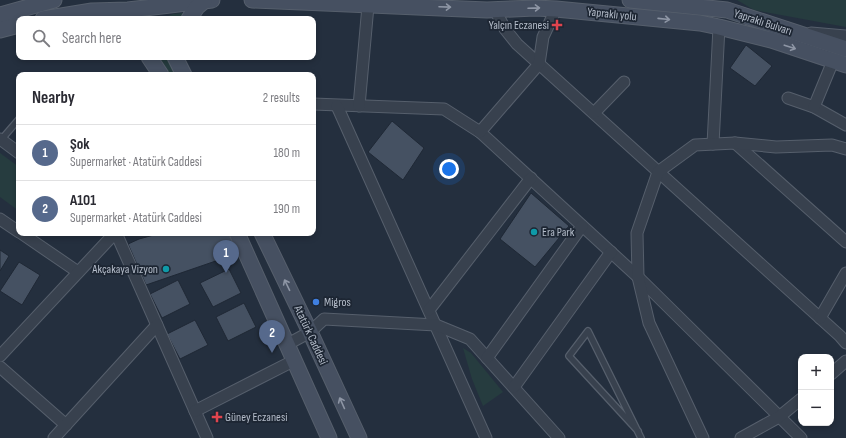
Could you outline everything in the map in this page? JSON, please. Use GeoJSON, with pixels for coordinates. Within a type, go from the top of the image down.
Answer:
{"type":"FeatureCollection","features":[{"type":"Feature","properties":{"kind":"main road"},"geometry":{"type":"LineString","coordinates":[[0,15],[18,5],[54,0]]}},
{"type":"Feature","properties":{"kind":"main road"},"geometry":{"type":"LineString","coordinates":[[190,16],[193,11],[204,0]]}},
{"type":"Feature","properties":{"kind":"main road"},"geometry":{"type":"LineString","coordinates":[[59,16],[107,10],[150,9],[212,0]]}},
{"type":"Feature","properties":{"kind":"main road","name":"Yapraklı yolu"},"geometry":{"type":"LineString","coordinates":[[252,0],[368,6],[494,6],[556,9],[700,23],[770,40],[840,63]]}},
{"type":"Feature","properties":{"kind":"main road","name":"Yapraklı Bulvarı"},"geometry":{"type":"LineString","coordinates":[[630,0],[714,4],[846,49]]}},
{"type":"Feature","properties":{"kind":"main road"},"geometry":{"type":"LineString","coordinates":[[0,30],[16,26]]}},
{"type":"Feature","properties":{"kind":"main road"},"geometry":{"type":"LineString","coordinates":[[151,60],[159,72]]}},
{"type":"Feature","properties":{"kind":"main road"},"geometry":{"type":"LineString","coordinates":[[176,60],[182,72]]}},
{"type":"Feature","properties":{"kind":"main road"},"geometry":{"type":"LineString","coordinates":[[182,60],[184,72]]}},
{"type":"Feature","properties":{"kind":"main road","name":"Atatürk Caddesi"},"geometry":{"type":"LineString","coordinates":[[238,236],[329,438]]}},
{"type":"Feature","properties":{"kind":"main road","name":"Atatürk Caddesi"},"geometry":{"type":"LineString","coordinates":[[263,236],[359,438]]}},
{"type":"Feature","properties":{"kind":"street"},"geometry":{"type":"LineString","coordinates":[[359,106],[368,6]]}},
{"type":"Feature","properties":{"kind":"street"},"geometry":{"type":"LineString","coordinates":[[494,6],[505,29],[517,44],[846,343]]}},
{"type":"Feature","properties":{"kind":"street"},"geometry":{"type":"LineString","coordinates":[[480,132],[539,64],[543,37],[556,9]]}},
{"type":"Feature","properties":{"kind":"street"},"geometry":{"type":"LineString","coordinates":[[713,144],[719,27]]}},
{"type":"Feature","properties":{"kind":"street"},"geometry":{"type":"LineString","coordinates":[[792,31],[846,36]]}},
{"type":"Feature","properties":{"kind":"street"},"geometry":{"type":"LineString","coordinates":[[814,107],[840,63]]}},
{"type":"Feature","properties":{"kind":"street"},"geometry":{"type":"LineString","coordinates":[[594,113],[624,82]]}},
{"type":"Feature","properties":{"kind":"street"},"geometry":{"type":"LineString","coordinates":[[788,98],[814,107],[846,125]]}},
{"type":"Feature","properties":{"kind":"street"},"geometry":{"type":"LineString","coordinates":[[316,104],[444,109],[480,132],[638,277],[801,438]]}},
{"type":"Feature","properties":{"kind":"street"},"geometry":{"type":"LineString","coordinates":[[337,106],[486,438]]}},
{"type":"Feature","properties":{"kind":"street"},"geometry":{"type":"LineString","coordinates":[[0,140],[16,151]]}},
{"type":"Feature","properties":{"kind":"street"},"geometry":{"type":"LineString","coordinates":[[735,143],[846,242]]}},
{"type":"Feature","properties":{"kind":"street"},"geometry":{"type":"LineString","coordinates":[[703,438],[649,323],[638,277],[637,233],[658,172],[695,145],[735,143],[776,147],[832,144],[846,149]]}},
{"type":"Feature","properties":{"kind":"street"},"geometry":{"type":"LineString","coordinates":[[429,310],[531,178]]}},
{"type":"Feature","properties":{"kind":"street"},"geometry":{"type":"LineString","coordinates":[[0,219],[16,229]]}},
{"type":"Feature","properties":{"kind":"street"},"geometry":{"type":"LineString","coordinates":[[487,358],[582,226]]}},
{"type":"Feature","properties":{"kind":"street"},"geometry":{"type":"LineString","coordinates":[[26,236],[78,272]]}},
{"type":"Feature","properties":{"kind":"street"},"geometry":{"type":"LineString","coordinates":[[2,352],[112,236]]}},
{"type":"Feature","properties":{"kind":"street"},"geometry":{"type":"LineString","coordinates":[[116,236],[207,438]]}},
{"type":"Feature","properties":{"kind":"street"},"geometry":{"type":"LineString","coordinates":[[514,388],[611,252]]}},
{"type":"Feature","properties":{"kind":"street"},"geometry":{"type":"LineString","coordinates":[[820,318],[846,272]]}},
{"type":"Feature","properties":{"kind":"street"},"geometry":{"type":"LineString","coordinates":[[288,344],[310,332],[324,319],[436,325],[470,339],[559,438]]}},
{"type":"Feature","properties":{"kind":"street"},"geometry":{"type":"LineString","coordinates":[[54,438],[157,325]]}},
{"type":"Feature","properties":{"kind":"street"},"geometry":{"type":"LineString","coordinates":[[194,411],[295,360]]}},
{"type":"Feature","properties":{"kind":"street"},"geometry":{"type":"LineString","coordinates":[[834,371],[846,361]]}},
{"type":"Feature","properties":{"kind":"street"},"geometry":{"type":"LineString","coordinates":[[0,367],[66,425]]}},
{"type":"Feature","properties":{"kind":"street"},"geometry":{"type":"LineString","coordinates":[[741,438],[779,417],[798,401]]}},
{"type":"Feature","properties":{"kind":"lane"},"geometry":{"type":"LineString","coordinates":[[0,140],[16,122]]}},
{"type":"Feature","properties":{"kind":"lane"},"geometry":{"type":"LineString","coordinates":[[638,431],[570,356],[588,331],[598,353],[638,431],[641,438]]}},
{"type":"Feature","properties":{"kind":"green space"},"geometry":{"type":"Polygon","coordinates":[[[737,0],[846,0],[846,27],[754,10],[737,0]]]}},
{"type":"Feature","properties":{"kind":"green space"},"geometry":{"type":"Polygon","coordinates":[[[183,13],[182,16],[168,16],[183,13]]]}},
{"type":"Feature","properties":{"kind":"green space"},"geometry":{"type":"Polygon","coordinates":[[[161,60],[170,60],[176,72],[168,72],[161,60]]]}},
{"type":"Feature","properties":{"kind":"green space"},"geometry":{"type":"Polygon","coordinates":[[[0,153],[16,165],[16,209],[0,197],[0,153]]]}},
{"type":"Feature","properties":{"kind":"green space"},"geometry":{"type":"Polygon","coordinates":[[[463,348],[471,353],[503,392],[483,406],[472,379],[463,348]]]}},
{"type":"Feature","properties":{"kind":"building"},"geometry":{"type":"Polygon","coordinates":[[[746,45],[772,66],[755,86],[730,68],[746,45]]]}},
{"type":"Feature","properties":{"kind":"building"},"geometry":{"type":"Polygon","coordinates":[[[392,121],[424,148],[403,180],[368,152],[392,121]]]}},
{"type":"Feature","properties":{"kind":"building","name":"Era Park"},"geometry":{"type":"Polygon","coordinates":[[[531,193],[569,226],[535,267],[500,239],[531,193]]]}},
{"type":"Feature","properties":{"kind":"building","name":"Akçakaya Vizyon"},"geometry":{"type":"Polygon","coordinates":[[[150,236],[230,236],[239,253],[146,285],[128,244],[150,236]]]}},
{"type":"Feature","properties":{"kind":"building"},"geometry":{"type":"Polygon","coordinates":[[[0,250],[9,256],[0,271],[0,250]]]}},
{"type":"Feature","properties":{"kind":"building"},"geometry":{"type":"Polygon","coordinates":[[[19,262],[40,275],[22,305],[0,291],[19,262]]]}},
{"type":"Feature","properties":{"kind":"building"},"geometry":{"type":"Polygon","coordinates":[[[229,269],[241,293],[213,307],[200,283],[229,269]]]}},
{"type":"Feature","properties":{"kind":"building"},"geometry":{"type":"Polygon","coordinates":[[[178,280],[190,304],[162,318],[150,294],[178,280]]]}},
{"type":"Feature","properties":{"kind":"building"},"geometry":{"type":"Polygon","coordinates":[[[244,303],[256,327],[228,341],[216,317],[244,303]]]}},
{"type":"Feature","properties":{"kind":"building"},"geometry":{"type":"Polygon","coordinates":[[[195,320],[208,345],[180,359],[167,334],[195,320]]]}},
{"type":"Feature","properties":{"kind":"place","name":"Yalçın Eczanesi"},"geometry":{"type":"Point","coordinates":[557,25]}},
{"type":"Feature","properties":{"kind":"place","name":"Era Park"},"geometry":{"type":"Point","coordinates":[534,232]}},
{"type":"Feature","properties":{"kind":"place","name":"Akçakaya Vizyon"},"geometry":{"type":"Point","coordinates":[166,269]}},
{"type":"Feature","properties":{"kind":"place","name":"Şok"},"geometry":{"type":"Point","coordinates":[226,273]}},
{"type":"Feature","properties":{"kind":"place","name":"Migros"},"geometry":{"type":"Point","coordinates":[316,302]}},
{"type":"Feature","properties":{"kind":"place","name":"A101"},"geometry":{"type":"Point","coordinates":[272,353]}},
{"type":"Feature","properties":{"kind":"place","name":"Güney Eczanesi"},"geometry":{"type":"Point","coordinates":[217,417]}}]}
